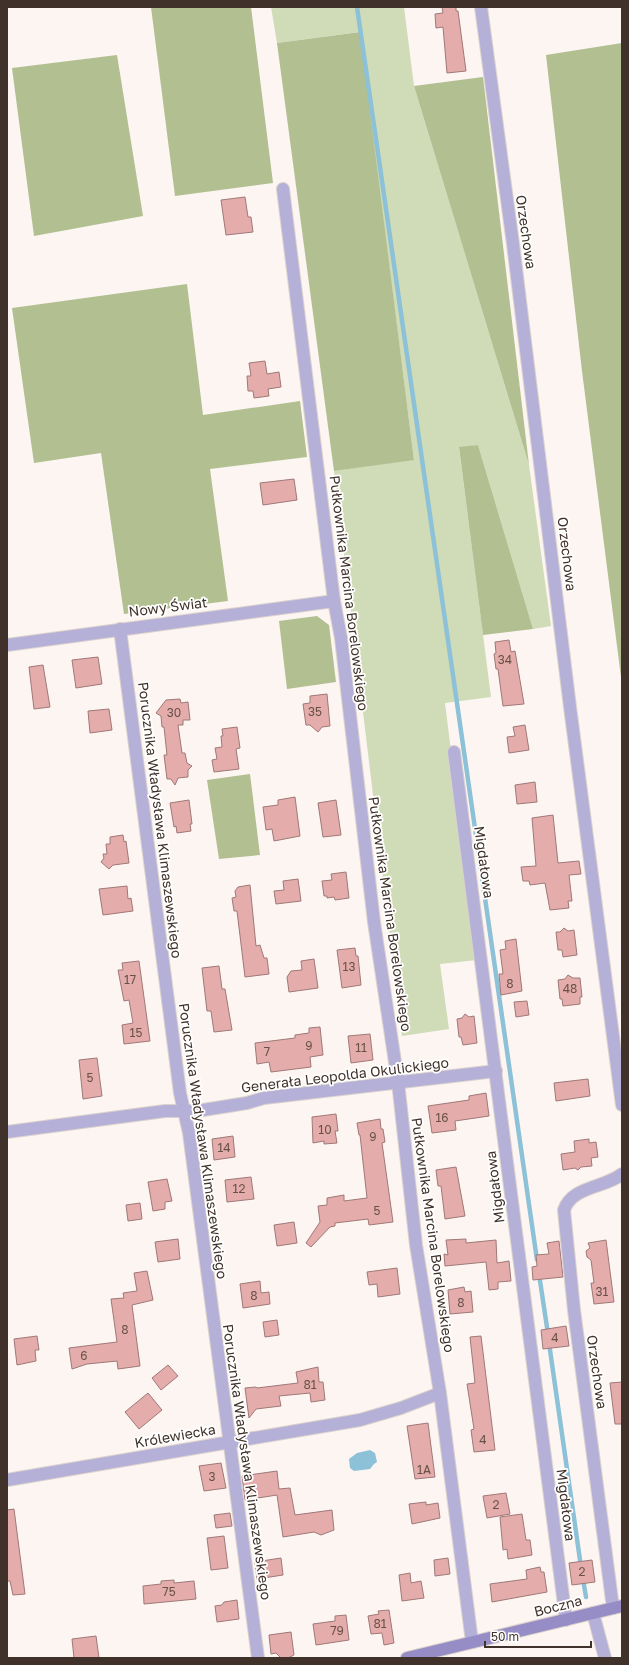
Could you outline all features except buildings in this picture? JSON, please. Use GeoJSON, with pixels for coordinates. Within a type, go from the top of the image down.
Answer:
{"type":"FeatureCollection","features":[{"type":"Feature","properties":{"kind":"street","name":"Orzechowa"},"geometry":{"type":"LineString","coordinates":[[481,7],[513,244],[570,707],[622,1105]]}},
{"type":"Feature","properties":{"kind":"street","name":"Pułkownika Marcina Borelowskiego"},"geometry":{"type":"LineString","coordinates":[[283,189],[334,600],[342,638],[374,922],[398,1082],[416,1245],[440,1393],[472,1642]]}},
{"type":"Feature","properties":{"kind":"street","name":"Nowy Świat"},"geometry":{"type":"LineString","coordinates":[[7,645],[120,628],[334,600]]}},
{"type":"Feature","properties":{"kind":"street","name":"Porucznika Władysława Klimaszewskiego"},"geometry":{"type":"LineString","coordinates":[[120,628],[184,1112],[189,1133],[258,1658]]}},
{"type":"Feature","properties":{"kind":"street","name":"Migdałowa"},"geometry":{"type":"LineString","coordinates":[[454,752],[566,1620]]}},
{"type":"Feature","properties":{"kind":"street","name":"Generała Leopolda Okulickiego"},"geometry":{"type":"LineString","coordinates":[[7,1132],[165,1111],[184,1112],[247,1103],[264,1098],[496,1071]]}},
{"type":"Feature","properties":{"kind":"street","name":"Orzechowa"},"geometry":{"type":"LineString","coordinates":[[618,1607],[574,1310],[564,1214],[566,1204],[576,1194],[614,1180],[622,1174]]}},
{"type":"Feature","properties":{"kind":"street","name":"Królewiecka"},"geometry":{"type":"LineString","coordinates":[[7,1480],[360,1420],[401,1408],[440,1393]]}},
{"type":"Feature","properties":{"kind":"street","name":"Boczna"},"geometry":{"type":"LineString","coordinates":[[407,1658],[618,1607]]}},
{"type":"Feature","properties":{"kind":"street"},"geometry":{"type":"LineString","coordinates":[[593,1613],[605,1658]]}},
{"type":"Feature","properties":{"kind":"green space"},"geometry":{"type":"Polygon","coordinates":[[[151,7],[251,7],[273,183],[175,196],[151,7]]]}},
{"type":"Feature","properties":{"kind":"green space"},"geometry":{"type":"Polygon","coordinates":[[[271,7],[404,7],[414,86],[529,465],[551,626],[533,629],[478,445],[459,448],[491,697],[445,703],[477,960],[440,964],[449,1029],[402,1036],[334,471],[414,459],[359,32],[277,43],[271,7]]]}},
{"type":"Feature","properties":{"kind":"green space"},"geometry":{"type":"Polygon","coordinates":[[[360,32],[414,460],[334,471],[277,43],[360,32]]]}},
{"type":"Feature","properties":{"kind":"green space"},"geometry":{"type":"Polygon","coordinates":[[[622,43],[622,685],[582,371],[546,55],[622,43]]]}},
{"type":"Feature","properties":{"kind":"green space"},"geometry":{"type":"Polygon","coordinates":[[[117,55],[143,216],[34,236],[12,68],[117,55]]]}},
{"type":"Feature","properties":{"kind":"green space"},"geometry":{"type":"Polygon","coordinates":[[[483,77],[529,465],[414,86],[483,77]]]}},
{"type":"Feature","properties":{"kind":"green space"},"geometry":{"type":"Polygon","coordinates":[[[187,284],[203,415],[300,401],[307,457],[210,469],[228,601],[124,614],[101,453],[34,463],[12,308],[187,284]]]}},
{"type":"Feature","properties":{"kind":"green space"},"geometry":{"type":"Polygon","coordinates":[[[478,445],[533,629],[483,635],[459,447],[478,445]]]}},
{"type":"Feature","properties":{"kind":"green space"},"geometry":{"type":"Polygon","coordinates":[[[317,616],[329,625],[336,682],[287,689],[279,621],[317,616]]]}},
{"type":"Feature","properties":{"kind":"green space"},"geometry":{"type":"Polygon","coordinates":[[[250,774],[260,855],[219,859],[207,780],[250,774]]]}},
{"type":"Feature","properties":{"kind":"water"},"geometry":{"type":"Polygon","coordinates":[[[370,1450],[375,1453],[377,1462],[370,1469],[354,1471],[350,1468],[349,1459],[357,1453],[370,1450]]]}},
{"type":"Feature","properties":{"kind":"waterway"},"geometry":{"type":"LineString","coordinates":[[357,7],[537,1260]]}},
{"type":"Feature","properties":{"kind":"waterway"},"geometry":{"type":"LineString","coordinates":[[539,1274],[548,1334]]}},
{"type":"Feature","properties":{"kind":"waterway"},"geometry":{"type":"LineString","coordinates":[[549,1343],[581,1567]]}},
{"type":"Feature","properties":{"kind":"waterway"},"geometry":{"type":"LineString","coordinates":[[583,1579],[586,1597]]}}]}
